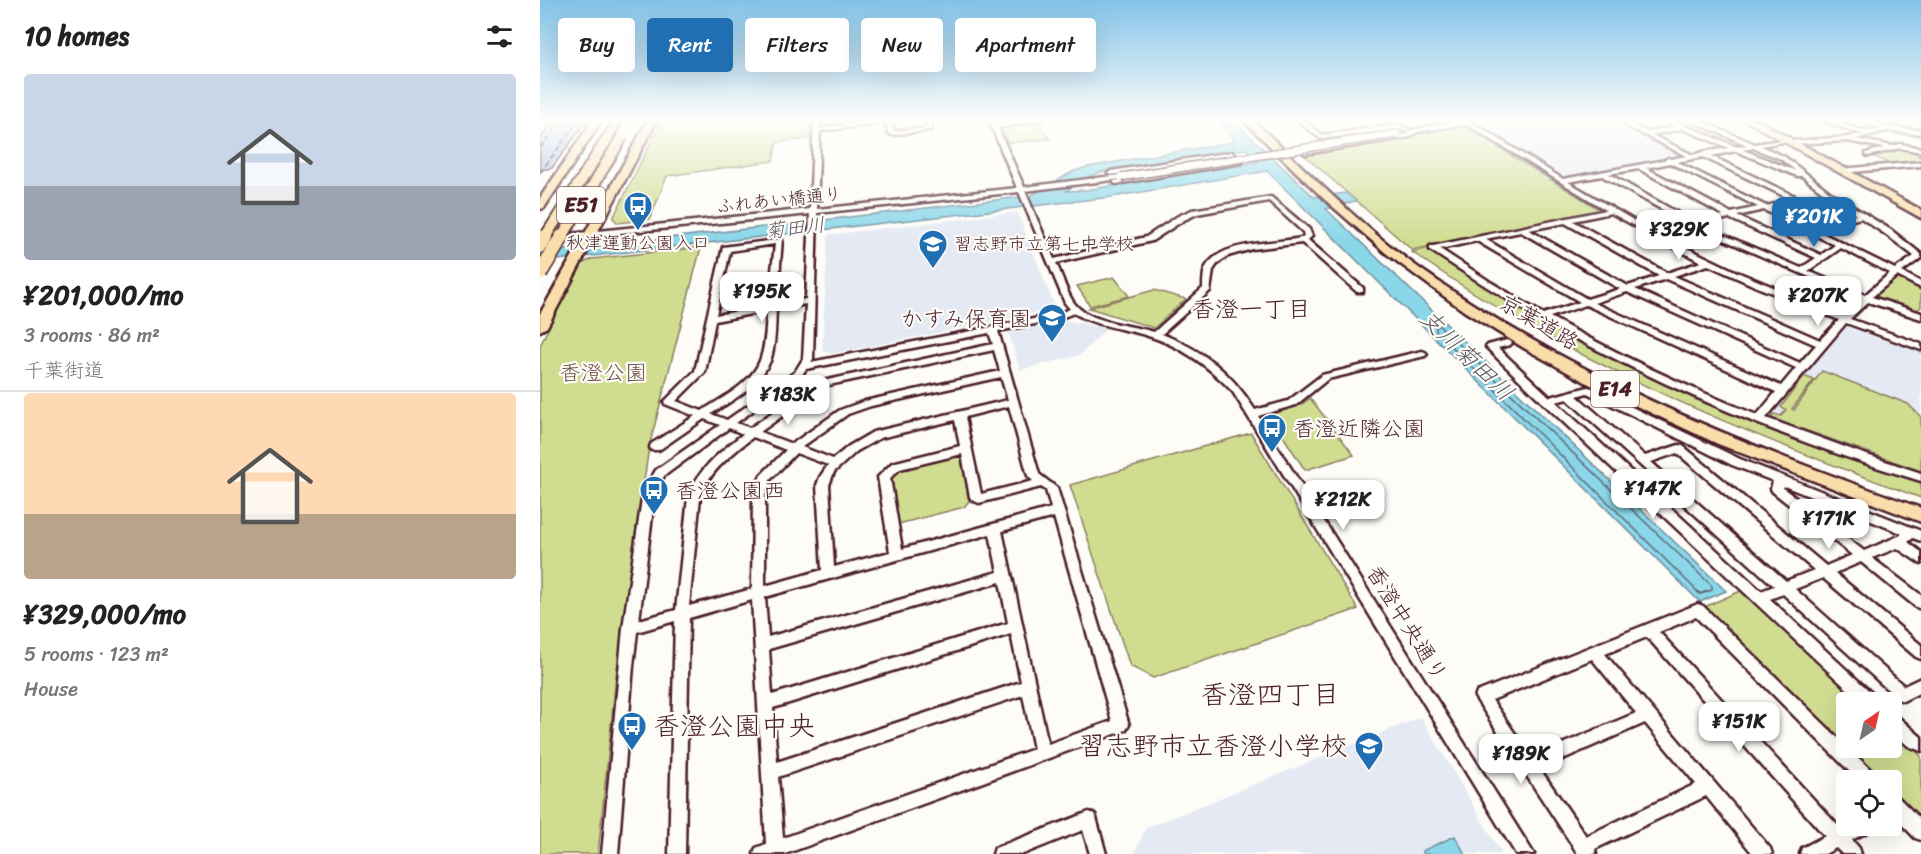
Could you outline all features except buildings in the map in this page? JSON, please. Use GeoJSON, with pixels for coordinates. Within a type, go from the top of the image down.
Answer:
{"type":"FeatureCollection","features":[{"type":"Feature","properties":{"kind":"highway"},"geometry":{"type":"LineString","coordinates":[[540,206],[571,160]]}},
{"type":"Feature","properties":{"kind":"highway","name":"E51"},"geometry":{"type":"LineString","coordinates":[[540,245],[594,160]]}},
{"type":"Feature","properties":{"kind":"highway","name":"E51"},"geometry":{"type":"LineString","coordinates":[[540,273],[608,160]]}},
{"type":"Feature","properties":{"kind":"highway"},"geometry":{"type":"LineString","coordinates":[[540,327],[631,160]]}},
{"type":"Feature","properties":{"kind":"highway","name":"京葉道路"},"geometry":{"type":"LineString","coordinates":[[1293,160],[1422,276],[1502,328],[1560,361],[1702,430],[1921,515]]}},
{"type":"Feature","properties":{"kind":"highway","name":"京葉道路"},"geometry":{"type":"LineString","coordinates":[[1298,160],[1338,199],[1410,257],[1458,290],[1580,361],[1747,438],[1921,504]]}},
{"type":"Feature","properties":{"kind":"highway"},"geometry":{"type":"LineString","coordinates":[[1821,160],[1921,215]]}},
{"type":"Feature","properties":{"kind":"street"},"geometry":{"type":"LineString","coordinates":[[805,366],[808,359],[816,160]]}},
{"type":"Feature","properties":{"kind":"street"},"geometry":{"type":"LineString","coordinates":[[610,854],[630,628],[645,507],[654,481],[660,473],[805,366],[993,329],[1074,310],[1028,210],[1008,160]]}},
{"type":"Feature","properties":{"kind":"street"},"geometry":{"type":"LineString","coordinates":[[1093,179],[1199,160]]}},
{"type":"Feature","properties":{"kind":"street"},"geometry":{"type":"LineString","coordinates":[[1093,179],[1218,160]]}},
{"type":"Feature","properties":{"kind":"street"},"geometry":{"type":"LineString","coordinates":[[1093,179],[1125,181],[1240,162],[1238,160]]}},
{"type":"Feature","properties":{"kind":"street"},"geometry":{"type":"LineString","coordinates":[[1529,160],[1612,211],[1709,262],[1842,320],[1921,347]]}},
{"type":"Feature","properties":{"kind":"street"},"geometry":{"type":"LineString","coordinates":[[1563,181],[1668,160],[1921,285]]}},
{"type":"Feature","properties":{"kind":"street"},"geometry":{"type":"LineString","coordinates":[[1714,160],[1799,201]]}},
{"type":"Feature","properties":{"kind":"street"},"geometry":{"type":"LineString","coordinates":[[1763,160],[1813,182]]}},
{"type":"Feature","properties":{"kind":"street"},"geometry":{"type":"LineString","coordinates":[[1760,418],[1842,320],[1893,273],[1920,257],[1863,215],[1829,194],[1786,160]]}},
{"type":"Feature","properties":{"kind":"street"},"geometry":{"type":"LineString","coordinates":[[1881,160],[1895,166]]}},
{"type":"Feature","properties":{"kind":"street"},"geometry":{"type":"LineString","coordinates":[[1840,171],[1921,164]]}},
{"type":"Feature","properties":{"kind":"street"},"geometry":{"type":"LineString","coordinates":[[1638,166],[1730,216],[1822,258]]}},
{"type":"Feature","properties":{"kind":"street"},"geometry":{"type":"LineString","coordinates":[[1602,173],[1693,224],[1865,298],[1920,314]]}},
{"type":"Feature","properties":{"kind":"street","name":"ふれあい橋通り"},"geometry":{"type":"LineString","coordinates":[[540,237],[590,236],[1021,191],[1033,187],[1093,179]]}},
{"type":"Feature","properties":{"kind":"street"},"geometry":{"type":"LineString","coordinates":[[1652,233],[1829,194]]}},
{"type":"Feature","properties":{"kind":"street"},"geometry":{"type":"LineString","coordinates":[[1051,262],[1149,239],[1181,218],[1195,212],[1271,198],[1306,231],[1308,236],[1305,240]]}},
{"type":"Feature","properties":{"kind":"street"},"geometry":{"type":"LineString","coordinates":[[1612,211],[1433,248],[1542,317],[1636,365],[1760,418],[1921,477]]}},
{"type":"Feature","properties":{"kind":"street"},"geometry":{"type":"LineString","coordinates":[[1806,229],[1863,215]]}},
{"type":"Feature","properties":{"kind":"street"},"geometry":{"type":"LineString","coordinates":[[1567,221],[1666,276],[1821,344]]}},
{"type":"Feature","properties":{"kind":"street"},"geometry":{"type":"LineString","coordinates":[[1523,230],[1627,289],[1803,368]]}},
{"type":"Feature","properties":{"kind":"street"},"geometry":{"type":"LineString","coordinates":[[1479,239],[1586,302],[1783,391]]}},
{"type":"Feature","properties":{"kind":"street"},"geometry":{"type":"LineString","coordinates":[[1305,240],[1360,290]]}},
{"type":"Feature","properties":{"kind":"street"},"geometry":{"type":"LineString","coordinates":[[1156,334],[1207,289],[1209,271],[1222,257],[1249,248],[1305,240]]}},
{"type":"Feature","properties":{"kind":"street"},"geometry":{"type":"LineString","coordinates":[[655,447],[703,415],[746,384],[764,365],[779,241],[726,249],[700,372],[669,402],[703,415],[728,424],[754,434],[836,464]]}},
{"type":"Feature","properties":{"kind":"street"},"geometry":{"type":"LineString","coordinates":[[1802,271],[1839,246]]}},
{"type":"Feature","properties":{"kind":"street"},"geometry":{"type":"LineString","coordinates":[[1542,317],[1709,262]]}},
{"type":"Feature","properties":{"kind":"street"},"geometry":{"type":"LineString","coordinates":[[711,319],[809,301]]}},
{"type":"Feature","properties":{"kind":"street","name":"香澄中央通り"},"geometry":{"type":"LineString","coordinates":[[1074,310],[1156,334],[1190,350],[1220,371],[1237,390],[1526,854]]}},
{"type":"Feature","properties":{"kind":"street"},"geometry":{"type":"LineString","coordinates":[[993,329],[1034,476],[1051,488],[1121,725],[768,852],[770,772],[758,592],[759,495],[769,472],[794,448],[833,417],[854,407],[1005,373]]}},
{"type":"Feature","properties":{"kind":"street"},"geometry":{"type":"LineString","coordinates":[[1507,343],[1491,347],[1860,692]]}},
{"type":"Feature","properties":{"kind":"street"},"geometry":{"type":"LineString","coordinates":[[677,854],[682,613],[696,489],[713,465],[826,383],[998,346]]}},
{"type":"Feature","properties":{"kind":"street"},"geometry":{"type":"LineString","coordinates":[[1252,414],[1292,403],[1325,377],[1422,354]]}},
{"type":"Feature","properties":{"kind":"street"},"geometry":{"type":"LineString","coordinates":[[1547,401],[1588,390],[1693,443],[1779,481],[1921,536]]}},
{"type":"Feature","properties":{"kind":"street"},"geometry":{"type":"LineString","coordinates":[[1569,395],[1903,694],[1921,685]]}},
{"type":"Feature","properties":{"kind":"street"},"geometry":{"type":"LineString","coordinates":[[828,573],[823,485],[824,478],[836,464],[861,443],[877,435],[1013,402]]}},
{"type":"Feature","properties":{"kind":"street"},"geometry":{"type":"LineString","coordinates":[[959,415],[976,497],[979,499],[1043,482]]}},
{"type":"Feature","properties":{"kind":"street"},"geometry":{"type":"LineString","coordinates":[[897,554],[885,477],[896,466],[965,449]]}},
{"type":"Feature","properties":{"kind":"street"},"geometry":{"type":"LineString","coordinates":[[1643,461],[1679,449],[1921,653]]}},
{"type":"Feature","properties":{"kind":"street"},"geometry":{"type":"LineString","coordinates":[[1779,481],[1777,489],[1921,603]]}},
{"type":"Feature","properties":{"kind":"street"},"geometry":{"type":"LineString","coordinates":[[630,628],[1058,511]]}},
{"type":"Feature","properties":{"kind":"street"},"geometry":{"type":"LineString","coordinates":[[995,528],[1043,754]]}},
{"type":"Feature","properties":{"kind":"street"},"geometry":{"type":"LineString","coordinates":[[1759,598],[1898,542],[1907,537],[1907,531]]}},
{"type":"Feature","properties":{"kind":"street"},"geometry":{"type":"LineString","coordinates":[[1898,542],[1921,559]]}},
{"type":"Feature","properties":{"kind":"street"},"geometry":{"type":"LineString","coordinates":[[761,645],[1005,574]]}},
{"type":"Feature","properties":{"kind":"street"},"geometry":{"type":"LineString","coordinates":[[1708,787],[1585,850],[1482,697],[1698,610],[1859,770]]}},
{"type":"Feature","properties":{"kind":"street"},"geometry":{"type":"LineString","coordinates":[[765,704],[1016,627]]}},
{"type":"Feature","properties":{"kind":"street"},"geometry":{"type":"LineString","coordinates":[[1649,630],[1853,854]]}},
{"type":"Feature","properties":{"kind":"street"},"geometry":{"type":"LineString","coordinates":[[1595,652],[1764,854]]}},
{"type":"Feature","properties":{"kind":"street"},"geometry":{"type":"LineString","coordinates":[[770,772],[1029,686]]}},
{"type":"Feature","properties":{"kind":"street"},"geometry":{"type":"LineString","coordinates":[[1528,766],[1648,715]]}},
{"type":"Feature","properties":{"kind":"street"},"geometry":{"type":"LineString","coordinates":[[1902,731],[1913,741],[1921,744]]}},
{"type":"Feature","properties":{"kind":"street"},"geometry":{"type":"LineString","coordinates":[[1902,815],[1921,832]]}},
{"type":"Feature","properties":{"kind":"street"},"geometry":{"type":"LineString","coordinates":[[1001,854],[1089,820],[1098,854]]}},
{"type":"Feature","properties":{"kind":"street"},"geometry":{"type":"LineString","coordinates":[[1808,854],[1843,836]]}},
{"type":"Feature","properties":{"kind":"shaded area"},"geometry":{"type":"Polygon","coordinates":[[[1538,160],[1661,160],[1568,178],[1538,160]]]}},
{"type":"Feature","properties":{"kind":"shaded area","name":"習志野市立第七中学校"},"geometry":{"type":"Polygon","coordinates":[[[1017,212],[1054,305],[1047,311],[831,354],[822,351],[828,235],[1017,212]]]}},
{"type":"Feature","properties":{"kind":"shaded area","name":"かすみ保育園"},"geometry":{"type":"Polygon","coordinates":[[[1065,320],[1107,328],[1080,355],[1020,370],[1008,331],[1065,320]]]}},
{"type":"Feature","properties":{"kind":"shaded area"},"geometry":{"type":"Polygon","coordinates":[[[1844,326],[1921,352],[1921,473],[1768,418],[1844,326]]]}},
{"type":"Feature","properties":{"kind":"shaded area","name":"習志野市立香澄小学校"},"geometry":{"type":"Polygon","coordinates":[[[1421,717],[1502,854],[1134,854],[1146,828],[1421,717]]]}},
{"type":"Feature","properties":{"kind":"green space"},"geometry":{"type":"Polygon","coordinates":[[[642,160],[773,160],[667,176],[650,219],[618,223],[613,218],[642,160]]]}},
{"type":"Feature","properties":{"kind":"green space"},"geometry":{"type":"Polygon","coordinates":[[[1310,160],[1518,160],[1602,211],[1412,250],[1310,160]]]}},
{"type":"Feature","properties":{"kind":"green space"},"geometry":{"type":"Polygon","coordinates":[[[1881,160],[1921,160],[1921,164],[1895,166],[1881,160]]]}},
{"type":"Feature","properties":{"kind":"green space","name":"香澄公園"},"geometry":{"type":"Polygon","coordinates":[[[701,247],[649,447],[616,676],[598,854],[540,854],[540,346],[577,266],[592,259],[701,247]]]}},
{"type":"Feature","properties":{"kind":"green space"},"geometry":{"type":"Polygon","coordinates":[[[1429,248],[1452,264],[1639,369],[1921,480],[1921,498],[1723,421],[1595,361],[1532,328],[1412,252],[1429,248]]]}},
{"type":"Feature","properties":{"kind":"green space"},"geometry":{"type":"Polygon","coordinates":[[[1895,276],[1921,286],[1921,307],[1914,312],[1871,298],[1895,276]]]}},
{"type":"Feature","properties":{"kind":"green space"},"geometry":{"type":"Polygon","coordinates":[[[1114,277],[1129,296],[1090,306],[1077,286],[1114,277]]]}},
{"type":"Feature","properties":{"kind":"green space"},"geometry":{"type":"Polygon","coordinates":[[[1154,290],[1186,299],[1154,328],[1089,308],[1154,290]]]}},
{"type":"Feature","properties":{"kind":"green space"},"geometry":{"type":"Polygon","coordinates":[[[1822,371],[1908,404],[1921,417],[1921,471],[1771,418],[1774,414],[1781,416],[1786,410],[1781,407],[1804,376],[1814,380],[1792,409],[1794,410],[1822,371]]]}},
{"type":"Feature","properties":{"kind":"green space"},"geometry":{"type":"Polygon","coordinates":[[[1310,398],[1354,455],[1305,470],[1270,416],[1272,413],[1301,405],[1310,398]]]}},
{"type":"Feature","properties":{"kind":"green space"},"geometry":{"type":"Polygon","coordinates":[[[1251,433],[1358,609],[1153,678],[1130,666],[1070,485],[1251,433]]]}},
{"type":"Feature","properties":{"kind":"green space"},"geometry":{"type":"Polygon","coordinates":[[[960,454],[969,501],[964,507],[898,524],[892,477],[901,469],[960,454]]]}},
{"type":"Feature","properties":{"kind":"green space"},"geometry":{"type":"Polygon","coordinates":[[[1743,590],[1852,692],[1836,692],[1836,742],[1702,608],[1743,590]]]}},
{"type":"Feature","properties":{"kind":"green space"},"geometry":{"type":"Polygon","coordinates":[[[1902,738],[1921,756],[1921,827],[1902,807],[1902,770],[1864,770],[1852,758],[1902,758],[1902,738]]]}},
{"type":"Feature","properties":{"kind":"water"},"geometry":{"type":"Polygon","coordinates":[[[1129,160],[1178,160],[1101,172],[1085,178],[1066,191],[1086,190],[1258,162],[1256,160],[1275,160],[1314,197],[1346,193],[1356,201],[1326,209],[1726,591],[1700,602],[1267,171],[1112,197],[540,262],[540,253],[1030,196],[1072,172],[1129,160]]]}},
{"type":"Feature","properties":{"kind":"water"},"geometry":{"type":"Polygon","coordinates":[[[1455,836],[1465,854],[1424,854],[1422,851],[1455,836]]]}},
{"type":"Feature","properties":{"kind":"railway"},"geometry":{"type":"LineString","coordinates":[[540,173],[550,160]]}},
{"type":"Feature","properties":{"kind":"place","name":"秋津運動公園入口"},"geometry":{"type":"Point","coordinates":[638,232]}},
{"type":"Feature","properties":{"kind":"place","name":"習志野市立第七中学校"},"geometry":{"type":"Point","coordinates":[933,270]}},
{"type":"Feature","properties":{"kind":"place","name":"かすみ保育園"},"geometry":{"type":"Point","coordinates":[1052,344]}},
{"type":"Feature","properties":{"kind":"place","name":"香澄近隣公園"},"geometry":{"type":"Point","coordinates":[1272,454]}},
{"type":"Feature","properties":{"kind":"place","name":"香澄公園西"},"geometry":{"type":"Point","coordinates":[654,516]}},
{"type":"Feature","properties":{"kind":"place","name":"香澄公園中央"},"geometry":{"type":"Point","coordinates":[632,752]}},
{"type":"Feature","properties":{"kind":"place","name":"習志野市立香澄小学校"},"geometry":{"type":"Point","coordinates":[1369,772]}},
{"type":"Feature","properties":{"kind":"district","name":"香澄一丁目"},"geometry":{"type":"Point","coordinates":[1251,309]}},
{"type":"Feature","properties":{"kind":"district","name":"香澄四丁目"},"geometry":{"type":"Point","coordinates":[1270,694]}},
{"type":"Feature","properties":{"kind":"water label","name":"菊田川"},"geometry":{"type":"Point","coordinates":[795,228]}},
{"type":"Feature","properties":{"kind":"water label","name":"支川菊田川"},"geometry":{"type":"Point","coordinates":[1467,355]}}]}
